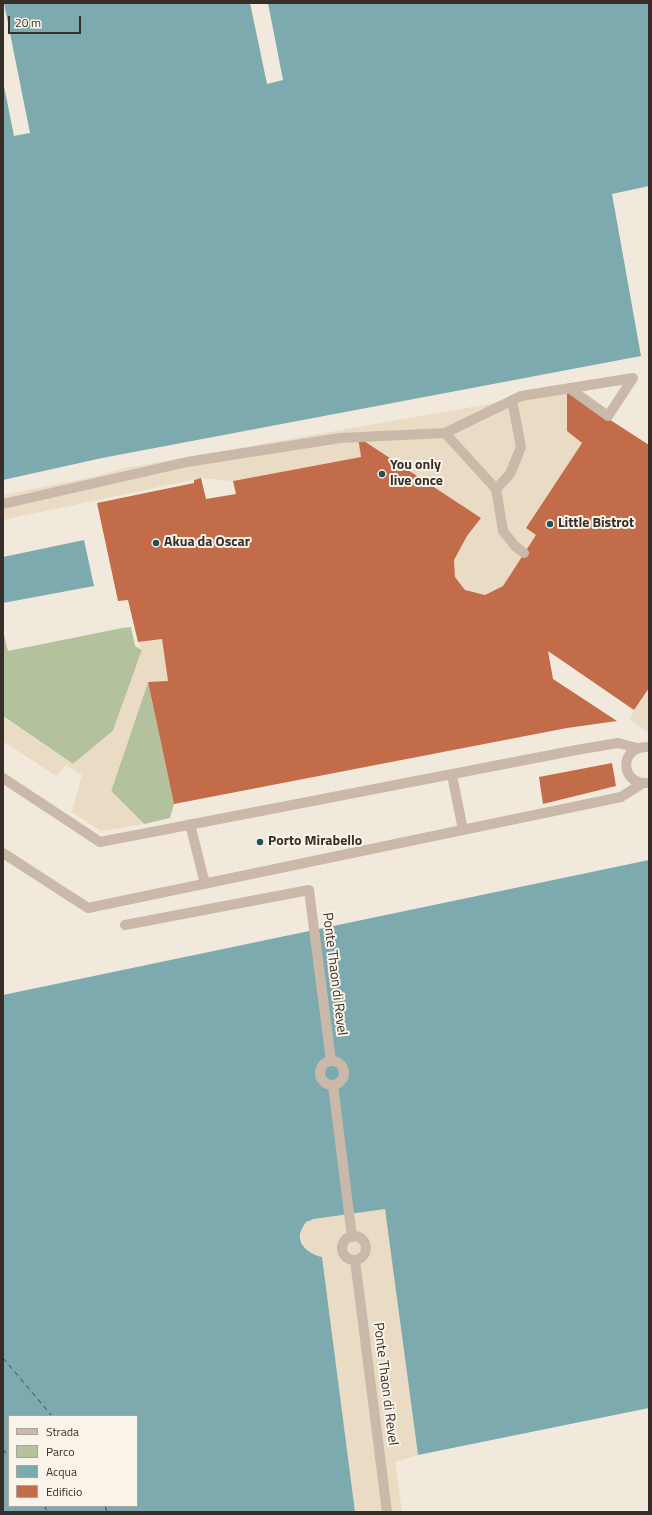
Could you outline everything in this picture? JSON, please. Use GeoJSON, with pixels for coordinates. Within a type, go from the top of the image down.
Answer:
{"type":"FeatureCollection","features":[{"type":"Feature","properties":{"kind":"street"},"geometry":{"type":"LineString","coordinates":[[3,504],[187,462],[340,438],[445,433],[521,396],[569,388],[611,381],[633,378],[608,416],[569,388]]}},
{"type":"Feature","properties":{"kind":"street"},"geometry":{"type":"LineString","coordinates":[[496,489],[510,474],[521,447],[512,400]]}},
{"type":"Feature","properties":{"kind":"street"},"geometry":{"type":"LineString","coordinates":[[445,433],[496,489],[503,531],[515,546],[524,553]]}},
{"type":"Feature","properties":{"kind":"street"},"geometry":{"type":"LineString","coordinates":[[3,778],[100,842],[618,743],[636,748],[649,747]]}},
{"type":"Feature","properties":{"kind":"street"},"geometry":{"type":"LineString","coordinates":[[636,748],[628,757],[626,769],[632,779],[646,783]]}},
{"type":"Feature","properties":{"kind":"street"},"geometry":{"type":"LineString","coordinates":[[452,775],[462,830]]}},
{"type":"Feature","properties":{"kind":"street"},"geometry":{"type":"LineString","coordinates":[[3,853],[88,908],[620,797],[646,783]]}},
{"type":"Feature","properties":{"kind":"street"},"geometry":{"type":"LineString","coordinates":[[190,824],[205,884]]}},
{"type":"Feature","properties":{"kind":"street","name":"Ponte Thaon di Revel"},"geometry":{"type":"LineString","coordinates":[[125,925],[309,890],[331,1061]]}},
{"type":"Feature","properties":{"kind":"street"},"geometry":{"type":"LineString","coordinates":[[331,1061],[339,1063],[342,1066],[344,1074],[341,1082],[333,1085],[325,1083],[320,1074],[322,1066],[331,1061]]}},
{"type":"Feature","properties":{"kind":"street"},"geometry":{"type":"LineString","coordinates":[[333,1085],[352,1236]]}},
{"type":"Feature","properties":{"kind":"street"},"geometry":{"type":"LineString","coordinates":[[352,1236],[360,1238],[365,1245],[362,1256],[355,1260],[347,1258],[343,1251],[344,1242],[352,1236]]}},
{"type":"Feature","properties":{"kind":"street","name":"Ponte Thaon di Revel"},"geometry":{"type":"LineString","coordinates":[[355,1260],[387,1512]]}},
{"type":"Feature","properties":{"kind":"green space"},"geometry":{"type":"Polygon","coordinates":[[[131,627],[135,646],[142,650],[113,731],[73,764],[3,716],[3,631],[8,651],[131,627]]]}},
{"type":"Feature","properties":{"kind":"green space"},"geometry":{"type":"Polygon","coordinates":[[[148,682],[174,804],[170,818],[144,824],[111,791],[148,682]]]}},
{"type":"Feature","properties":{"kind":"shaded area"},"geometry":{"type":"Polygon","coordinates":[[[567,392],[567,431],[582,443],[526,528],[536,535],[503,586],[485,595],[465,590],[455,577],[454,560],[467,536],[481,518],[359,437],[361,457],[233,481],[201,478],[3,520],[3,495],[97,476],[125,468],[512,400],[567,392]]]}},
{"type":"Feature","properties":{"kind":"shaded area"},"geometry":{"type":"Polygon","coordinates":[[[162,639],[168,681],[148,682],[111,791],[144,824],[101,831],[72,812],[82,775],[66,765],[56,776],[3,741],[3,717],[73,764],[113,731],[142,650],[138,642],[162,639]]]}},
{"type":"Feature","properties":{"kind":"shaded area"},"geometry":{"type":"Polygon","coordinates":[[[649,688],[649,733],[630,720],[634,710],[649,688]]]}},
{"type":"Feature","properties":{"kind":"shaded area"},"geometry":{"type":"Polygon","coordinates":[[[385,1209],[418,1455],[395,1462],[402,1512],[355,1512],[322,1257],[313,1255],[303,1247],[300,1233],[306,1222],[316,1219],[385,1209]]]}},
{"type":"Feature","properties":{"kind":"water"},"geometry":{"type":"Polygon","coordinates":[[[4,3],[250,3],[267,84],[283,80],[268,3],[649,3],[649,186],[612,194],[641,356],[102,458],[3,480],[3,81],[14,136],[30,133],[4,3]]]}},
{"type":"Feature","properties":{"kind":"water"},"geometry":{"type":"Polygon","coordinates":[[[84,540],[94,586],[3,603],[3,557],[84,540]]]}},
{"type":"Feature","properties":{"kind":"water"},"geometry":{"type":"Polygon","coordinates":[[[649,860],[649,1408],[418,1455],[385,1209],[314,1219],[306,1222],[300,1232],[300,1239],[301,1243],[306,1249],[313,1254],[322,1257],[355,1512],[3,1512],[3,995],[649,860]]]}},
{"type":"Feature","properties":{"kind":"building"},"geometry":{"type":"Polygon","coordinates":[[[567,392],[649,445],[649,688],[634,710],[548,651],[553,679],[617,721],[567,728],[174,804],[148,682],[168,681],[162,639],[138,642],[128,600],[118,601],[97,503],[194,483],[194,480],[201,478],[206,499],[236,494],[233,481],[361,457],[358,437],[481,518],[467,536],[454,560],[455,577],[465,590],[485,595],[503,586],[536,535],[526,528],[582,443],[567,431],[567,392]]]}},
{"type":"Feature","properties":{"kind":"building"},"geometry":{"type":"Polygon","coordinates":[[[612,763],[616,786],[543,804],[539,777],[612,763]]]}},
{"type":"Feature","properties":{"kind":"ferry route"},"geometry":{"type":"LineString","coordinates":[[3,1358],[51,1415]]}},
{"type":"Feature","properties":{"kind":"ferry route"},"geometry":{"type":"LineString","coordinates":[[3,1449],[8,1456]]}},
{"type":"Feature","properties":{"kind":"ferry route"},"geometry":{"type":"LineString","coordinates":[[45,1507],[48,1512]]}},
{"type":"Feature","properties":{"kind":"ferry route"},"geometry":{"type":"LineString","coordinates":[[105,1507],[107,1512]]}},
{"type":"Feature","properties":{"kind":"place","name":"You only live once"},"geometry":{"type":"Point","coordinates":[382,474]}},
{"type":"Feature","properties":{"kind":"place","name":"Little Bistrot"},"geometry":{"type":"Point","coordinates":[550,524]}},
{"type":"Feature","properties":{"kind":"place","name":"Akua da Oscar"},"geometry":{"type":"Point","coordinates":[156,543]}},
{"type":"Feature","properties":{"kind":"place","name":"Porto Mirabello"},"geometry":{"type":"Point","coordinates":[260,842]}}]}
